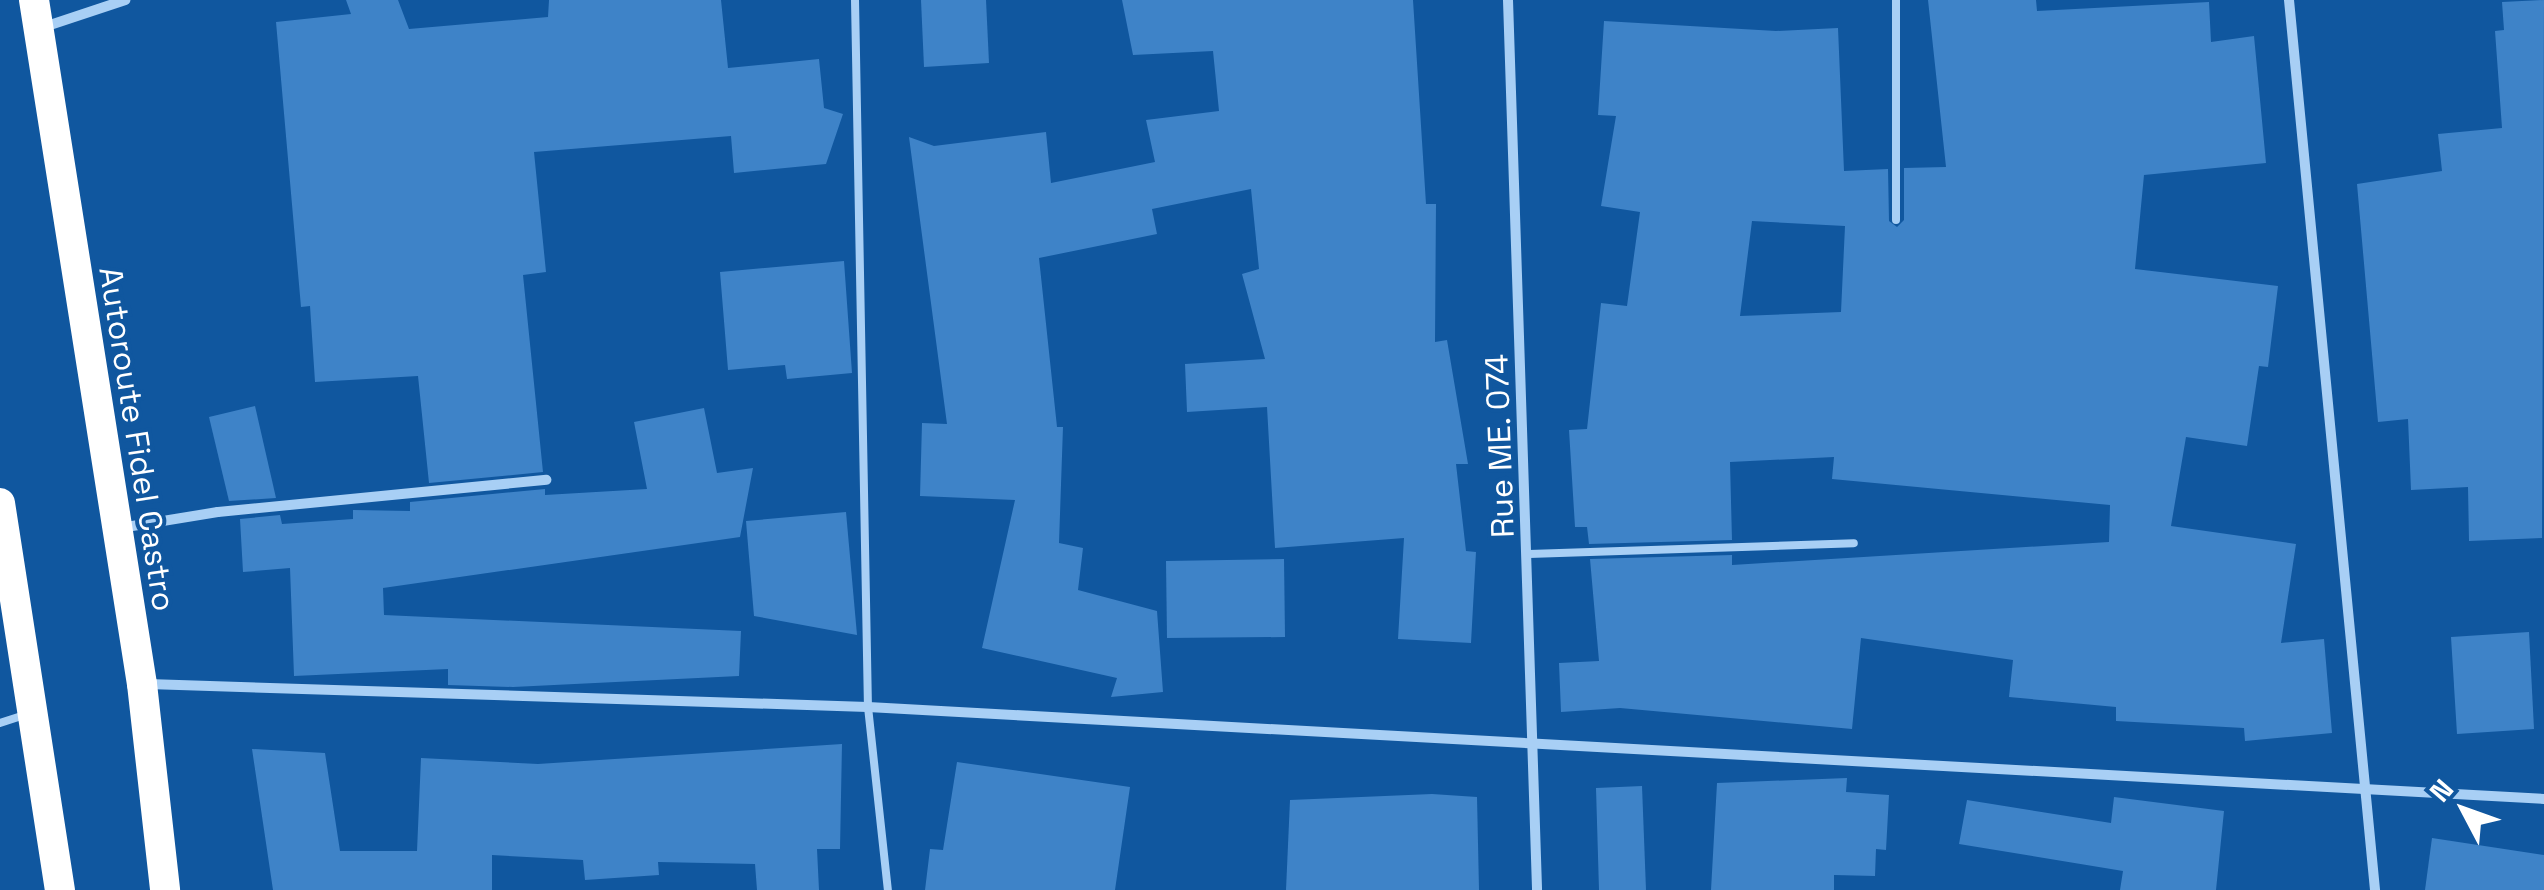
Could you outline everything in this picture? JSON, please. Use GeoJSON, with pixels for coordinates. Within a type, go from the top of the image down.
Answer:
{"type":"FeatureCollection","features":[{"type":"Feature","properties":{"kind":"highway","name":"Autoroute Fidel Castro"},"geometry":{"type":"LineString","coordinates":[[36,14],[142,684],[164,890]]}},
{"type":"Feature","properties":{"kind":"highway"},"geometry":{"type":"LineString","coordinates":[[0,503],[60,890]]}},
{"type":"Feature","properties":{"kind":"street"},"geometry":{"type":"LineString","coordinates":[[36,14],[126,0]]}},
{"type":"Feature","properties":{"kind":"street","name":"Rue ME. 074"},"geometry":{"type":"LineString","coordinates":[[1508,0],[1536,741],[1537,890]]}},
{"type":"Feature","properties":{"kind":"street"},"geometry":{"type":"LineString","coordinates":[[2289,0],[2376,890]]}},
{"type":"Feature","properties":{"kind":"street"},"geometry":{"type":"LineString","coordinates":[[116,529],[218,512],[546,480]]}},
{"type":"Feature","properties":{"kind":"street"},"geometry":{"type":"LineString","coordinates":[[142,684],[868,707],[2364,785],[2544,799]]}},
{"type":"Feature","properties":{"kind":"lane"},"geometry":{"type":"LineString","coordinates":[[855,0],[868,707],[888,890]]}},
{"type":"Feature","properties":{"kind":"lane"},"geometry":{"type":"LineString","coordinates":[[1896,0],[1896,220]]}},
{"type":"Feature","properties":{"kind":"lane"},"geometry":{"type":"LineString","coordinates":[[1529,554],[1854,543]]}},
{"type":"Feature","properties":{"kind":"lane"},"geometry":{"type":"LineString","coordinates":[[0,723],[32,712]]}},
{"type":"Feature","properties":{"kind":"building"},"geometry":{"type":"Polygon","coordinates":[[[346,0],[398,0],[409,29],[548,17],[549,0],[721,0],[728,68],[819,59],[824,108],[843,114],[826,164],[734,173],[731,136],[534,152],[546,272],[523,275],[543,472],[429,483],[418,376],[315,382],[310,306],[301,307],[276,22],[351,14],[346,0]]]}},
{"type":"Feature","properties":{"kind":"building"},"geometry":{"type":"Polygon","coordinates":[[[921,0],[986,0],[989,63],[924,67],[921,0]]]}},
{"type":"Feature","properties":{"kind":"building"},"geometry":{"type":"Polygon","coordinates":[[[1122,0],[1413,0],[1426,204],[1436,204],[1435,342],[1447,340],[1468,464],[1456,464],[1466,551],[1476,552],[1471,643],[1398,639],[1404,538],[1275,548],[1267,407],[1187,412],[1185,364],[1265,359],[1242,274],[1259,269],[1251,189],[1152,209],[1157,234],[1039,258],[1057,427],[1063,427],[1059,543],[1083,548],[1078,590],[1157,611],[1163,692],[1111,697],[1117,678],[982,648],[1015,500],[920,496],[922,423],[947,424],[909,137],[934,146],[1046,132],[1051,183],[1155,162],[1146,120],[1219,111],[1213,51],[1133,55],[1122,0]]]}},
{"type":"Feature","properties":{"kind":"building"},"geometry":{"type":"Polygon","coordinates":[[[1928,0],[2036,0],[2037,11],[2209,2],[2211,42],[2254,36],[2266,163],[2144,175],[2135,269],[2278,286],[2268,367],[2259,366],[2247,446],[2186,437],[2171,526],[2296,544],[2281,643],[2324,639],[2332,733],[2245,741],[2244,728],[2116,721],[2116,707],[2009,697],[2013,660],[1861,638],[1852,729],[1620,708],[1561,712],[1559,663],[1599,661],[1590,559],[1732,555],[1732,565],[2109,542],[2110,505],[1832,479],[1834,457],[1730,462],[1732,540],[1589,544],[1587,527],[1575,527],[1569,430],[1587,429],[1601,303],[1627,306],[1640,212],[1601,206],[1616,116],[1598,115],[1604,21],[1776,31],[1838,28],[1844,171],[1888,169],[1889,221],[1897,227],[1904,220],[1904,168],[1946,167],[1928,0]],[[1752,221],[1740,316],[1841,312],[1845,226],[1752,221]]]}},
{"type":"Feature","properties":{"kind":"building"},"geometry":{"type":"Polygon","coordinates":[[[2544,0],[2542,538],[2469,541],[2468,487],[2411,490],[2408,419],[2378,422],[2357,184],[2442,171],[2438,134],[2502,128],[2495,31],[2504,30],[2502,2],[2544,0]]]}},
{"type":"Feature","properties":{"kind":"building"},"geometry":{"type":"Polygon","coordinates":[[[844,261],[852,373],[787,379],[785,365],[728,370],[720,272],[844,261]]]}},
{"type":"Feature","properties":{"kind":"building"},"geometry":{"type":"Polygon","coordinates":[[[255,406],[276,498],[229,501],[209,417],[255,406]]]}},
{"type":"Feature","properties":{"kind":"building"},"geometry":{"type":"Polygon","coordinates":[[[704,408],[717,473],[753,468],[740,537],[383,588],[384,615],[741,631],[739,676],[513,687],[448,685],[448,669],[294,676],[290,568],[243,572],[240,519],[280,515],[282,524],[353,519],[353,510],[410,511],[410,502],[545,489],[545,495],[647,489],[634,422],[704,408]]]}},
{"type":"Feature","properties":{"kind":"building"},"geometry":{"type":"Polygon","coordinates":[[[846,512],[857,635],[754,616],[746,521],[846,512]]]}},
{"type":"Feature","properties":{"kind":"building"},"geometry":{"type":"Polygon","coordinates":[[[1284,559],[1285,637],[1167,638],[1166,561],[1284,559]]]}},
{"type":"Feature","properties":{"kind":"building"},"geometry":{"type":"Polygon","coordinates":[[[2529,632],[2534,729],[2457,734],[2451,637],[2529,632]]]}},
{"type":"Feature","properties":{"kind":"building"},"geometry":{"type":"Polygon","coordinates":[[[842,744],[840,849],[817,849],[819,890],[757,890],[755,864],[658,862],[659,875],[585,880],[583,860],[492,855],[492,890],[273,890],[252,749],[325,753],[340,851],[417,851],[421,758],[538,764],[842,744]]]}},
{"type":"Feature","properties":{"kind":"building"},"geometry":{"type":"Polygon","coordinates":[[[957,762],[1130,787],[1115,890],[925,890],[930,849],[943,850],[957,762]]]}},
{"type":"Feature","properties":{"kind":"building"},"geometry":{"type":"Polygon","coordinates":[[[1847,778],[1846,792],[1889,795],[1886,850],[1876,849],[1875,876],[1834,875],[1834,890],[1711,890],[1717,783],[1847,778]]]}},
{"type":"Feature","properties":{"kind":"building"},"geometry":{"type":"Polygon","coordinates":[[[1642,786],[1646,890],[1599,890],[1596,788],[1642,786]]]}},
{"type":"Feature","properties":{"kind":"building"},"geometry":{"type":"Polygon","coordinates":[[[1432,794],[1477,797],[1479,890],[1286,890],[1290,800],[1432,794]]]}},
{"type":"Feature","properties":{"kind":"building"},"geometry":{"type":"Polygon","coordinates":[[[2114,797],[2224,811],[2216,890],[2120,890],[2123,871],[1959,844],[1967,800],[2111,823],[2114,797]]]}},
{"type":"Feature","properties":{"kind":"building"},"geometry":{"type":"Polygon","coordinates":[[[2432,838],[2544,855],[2544,890],[2425,890],[2432,838]]]}}]}
